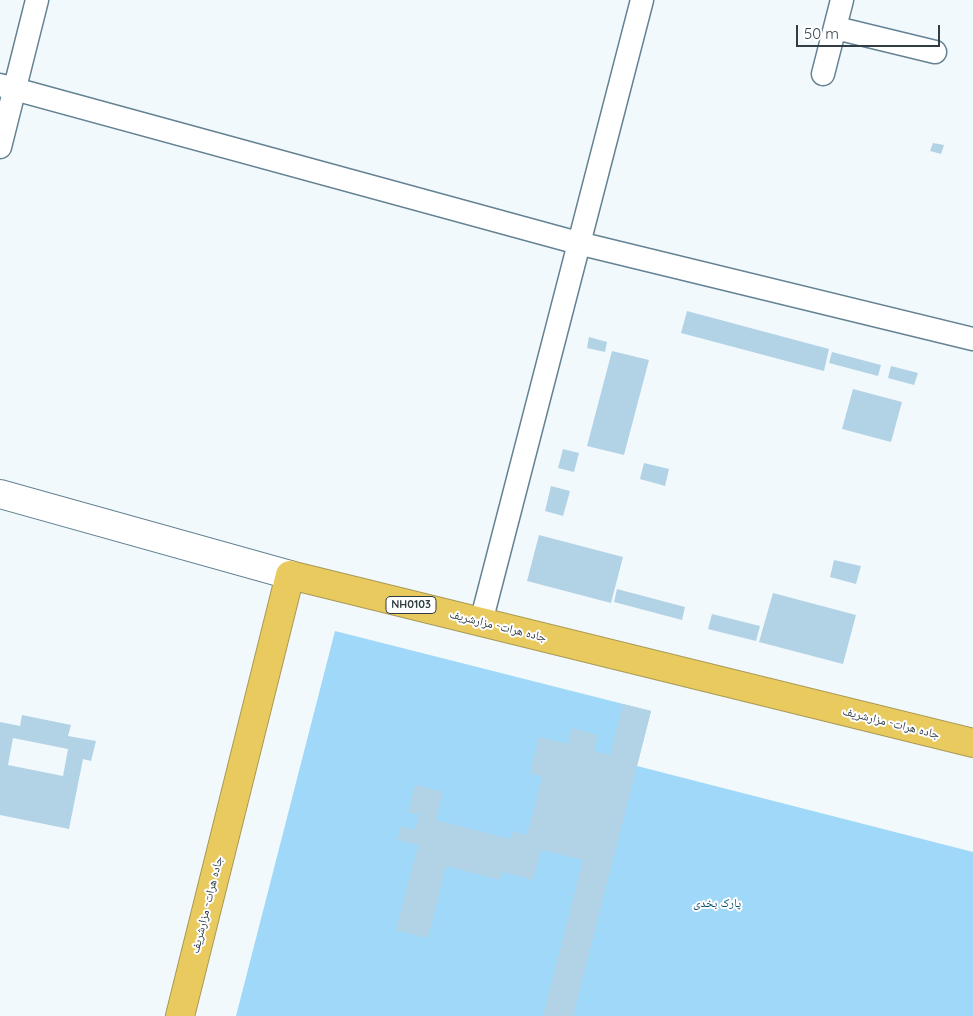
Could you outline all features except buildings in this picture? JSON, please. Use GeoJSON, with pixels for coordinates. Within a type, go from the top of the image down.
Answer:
{"type":"FeatureCollection","features":[{"type":"Feature","properties":{"kind":"highway","name":"جاده هرات- مزارشریف"},"geometry":{"type":"LineString","coordinates":[[180,1016],[290,575],[973,743]]}},
{"type":"Feature","properties":{"kind":"street"},"geometry":{"type":"LineString","coordinates":[[0,147],[7,87],[38,0]]}},
{"type":"Feature","properties":{"kind":"street"},"geometry":{"type":"LineString","coordinates":[[481,622],[642,0]]}},
{"type":"Feature","properties":{"kind":"street"},"geometry":{"type":"LineString","coordinates":[[822,74],[836,28],[842,0]]}},
{"type":"Feature","properties":{"kind":"street"},"geometry":{"type":"LineString","coordinates":[[836,28],[935,52]]}},
{"type":"Feature","properties":{"kind":"street"},"geometry":{"type":"LineString","coordinates":[[7,87],[578,244],[973,339]]}},
{"type":"Feature","properties":{"kind":"street"},"geometry":{"type":"LineString","coordinates":[[0,494],[290,575]]}},
{"type":"Feature","properties":{"kind":"green space","name":"پارک بخدی"},"geometry":{"type":"Polygon","coordinates":[[[335,631],[651,711],[637,766],[973,852],[973,1016],[236,1016],[335,631]]]}}]}
